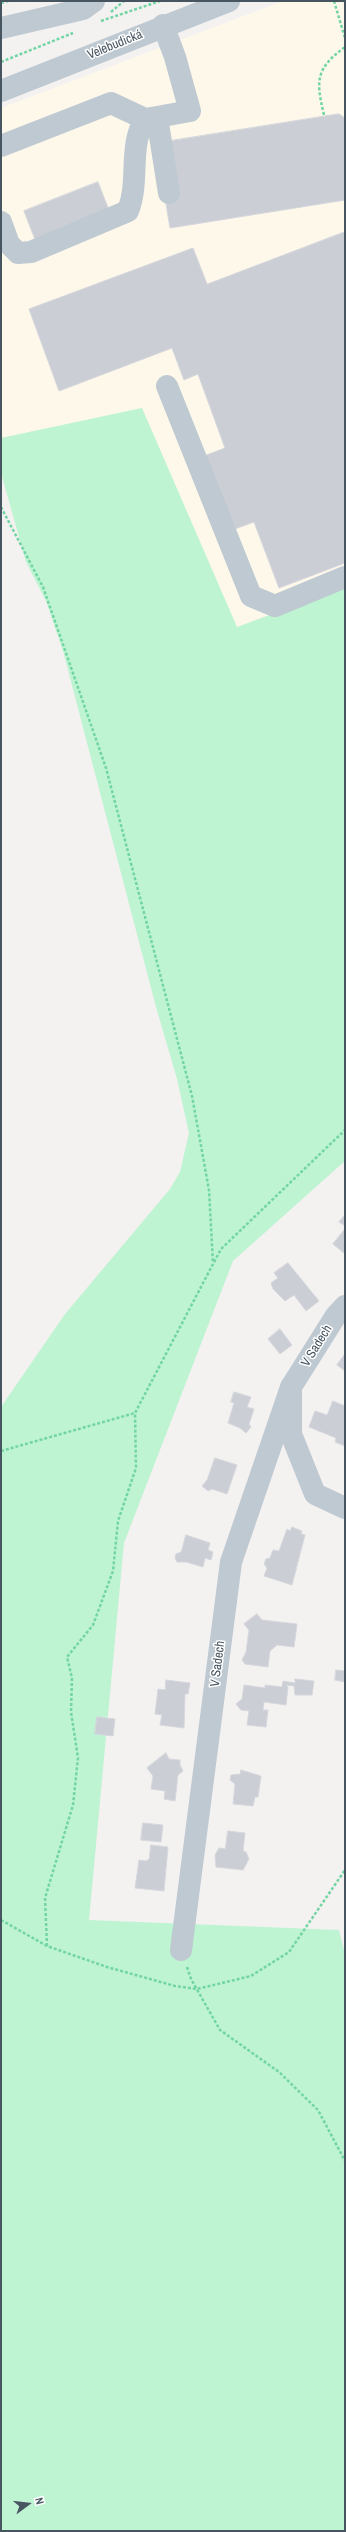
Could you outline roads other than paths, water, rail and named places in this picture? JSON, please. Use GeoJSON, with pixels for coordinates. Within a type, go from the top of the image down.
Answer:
{"type":"FeatureCollection","features":[{"type":"Feature","properties":{"kind":"street"},"geometry":{"type":"LineString","coordinates":[[1,28],[83,9],[94,1]]}},
{"type":"Feature","properties":{"kind":"street","name":"Velebudická"},"geometry":{"type":"LineString","coordinates":[[1,91],[229,1]]}},
{"type":"Feature","properties":{"kind":"street"},"geometry":{"type":"LineString","coordinates":[[1,146],[111,103],[151,118],[190,112],[175,57],[163,26]]}},
{"type":"Feature","properties":{"kind":"street"},"geometry":{"type":"LineString","coordinates":[[151,118],[169,193]]}},
{"type":"Feature","properties":{"kind":"street"},"geometry":{"type":"LineString","coordinates":[[1,222],[9,244],[18,253],[31,252],[128,211],[133,198],[136,139],[151,118]]}},
{"type":"Feature","properties":{"kind":"street"},"geometry":{"type":"LineString","coordinates":[[167,386],[251,596],[274,606],[345,577]]}},
{"type":"Feature","properties":{"kind":"street","name":"V Sadech"},"geometry":{"type":"LineString","coordinates":[[181,1950],[231,1562],[290,1387],[335,1316],[345,1306]]}},
{"type":"Feature","properties":{"kind":"street"},"geometry":{"type":"LineString","coordinates":[[290,1387],[291,1434],[315,1494],[345,1508]]}}]}
